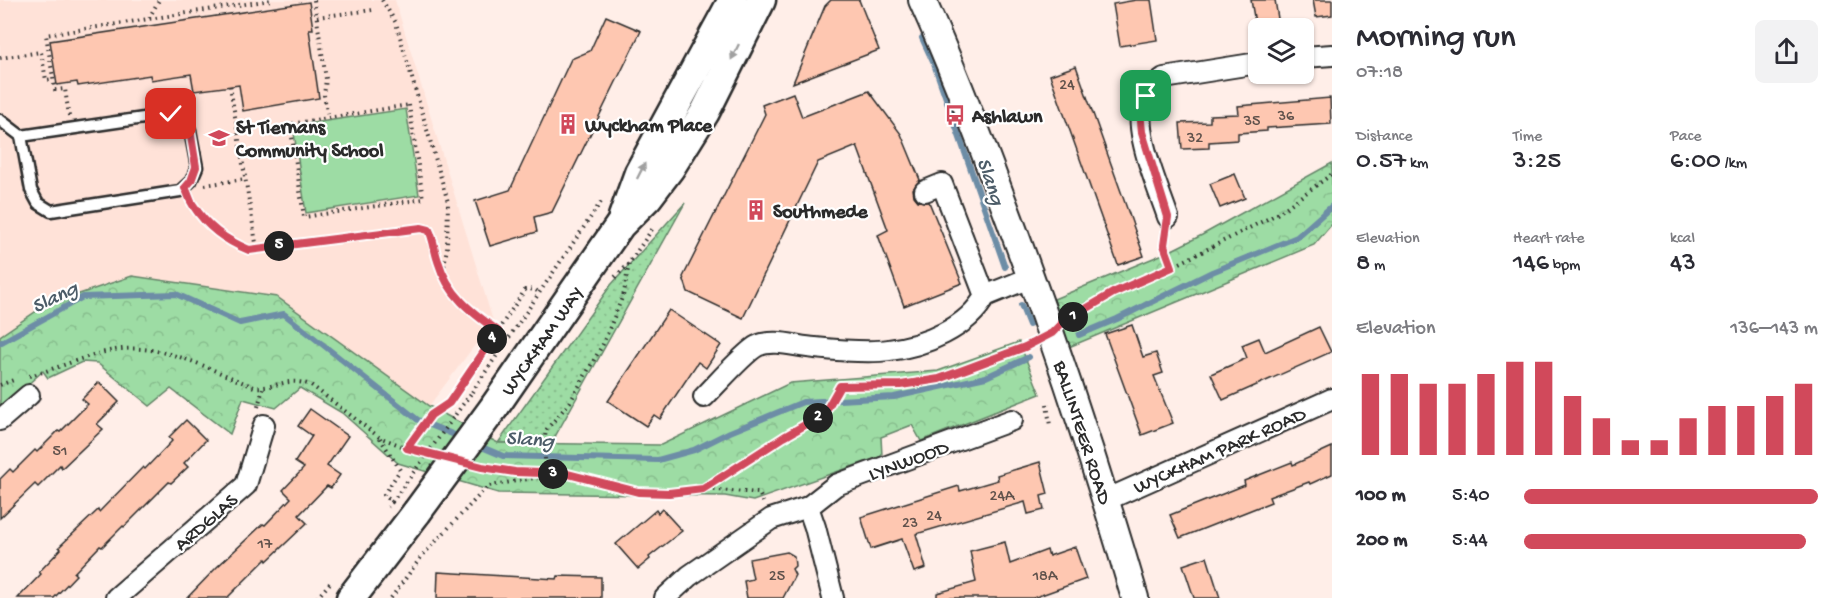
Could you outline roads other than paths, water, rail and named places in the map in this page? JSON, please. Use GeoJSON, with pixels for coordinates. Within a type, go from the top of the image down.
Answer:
{"type":"FeatureCollection","features":[{"type":"Feature","properties":{"kind":"main road","name":"WYCKHAM WAY"},"geometry":{"type":"LineString","coordinates":[[620,225],[639,173],[733,0]]}},
{"type":"Feature","properties":{"kind":"main road","name":"WYCKHAM WAY"},"geometry":{"type":"LineString","coordinates":[[351,598],[405,507],[484,399],[620,225],[648,197],[670,168],[705,112],[761,0]]}},
{"type":"Feature","properties":{"kind":"street","name":"BALLINTEER ROAD"},"geometry":{"type":"LineString","coordinates":[[926,5],[1032,278],[1106,500],[1135,598]]}},
{"type":"Feature","properties":{"kind":"street"},"geometry":{"type":"LineString","coordinates":[[1314,56],[1332,55]]}},
{"type":"Feature","properties":{"kind":"street"},"geometry":{"type":"LineString","coordinates":[[1168,217],[1142,132],[1140,111],[1146,96],[1153,86],[1164,78],[1248,65]]}},
{"type":"Feature","properties":{"kind":"street"},"geometry":{"type":"LineString","coordinates":[[925,191],[942,184],[985,296]]}},
{"type":"Feature","properties":{"kind":"street"},"geometry":{"type":"LineString","coordinates":[[704,397],[755,347],[768,343],[815,348],[888,351],[927,341],[965,320],[978,309],[985,296],[1032,278]]}},
{"type":"Feature","properties":{"kind":"street"},"geometry":{"type":"LineString","coordinates":[[0,420],[29,395]]}},
{"type":"Feature","properties":{"kind":"street","name":"WYCKHAM PARK ROAD"},"geometry":{"type":"LineString","coordinates":[[1106,500],[1332,399]]}},
{"type":"Feature","properties":{"kind":"street","name":"LYNWOOD"},"geometry":{"type":"LineString","coordinates":[[664,598],[689,576],[771,519],[808,507],[836,485],[1012,420]]}},
{"type":"Feature","properties":{"kind":"street","name":"ARDGLAS"},"geometry":{"type":"LineString","coordinates":[[116,598],[246,485],[264,425]]}},
{"type":"Feature","properties":{"kind":"street"},"geometry":{"type":"LineString","coordinates":[[808,507],[833,598]]}},
{"type":"Feature","properties":{"kind":"lane"},"geometry":{"type":"LineString","coordinates":[[0,120],[21,136],[31,190],[38,203],[51,211],[180,191],[191,181],[196,167],[190,130],[182,119],[171,114],[21,136]]}},
{"type":"Feature","properties":{"kind":"waterway","name":"Slang"},"geometry":{"type":"LineString","coordinates":[[922,38],[934,64],[1005,267]]}},
{"type":"Feature","properties":{"kind":"waterway"},"geometry":{"type":"LineString","coordinates":[[1079,335],[1117,319],[1212,272],[1297,237],[1332,206]]}},
{"type":"Feature","properties":{"kind":"waterway","name":"Slang"},"geometry":{"type":"LineString","coordinates":[[0,343],[83,297],[176,294],[240,323],[284,314],[418,420],[462,438]]}},
{"type":"Feature","properties":{"kind":"waterway","name":"Slang"},"geometry":{"type":"LineString","coordinates":[[1021,305],[1029,325]]}},
{"type":"Feature","properties":{"kind":"waterway","name":"Slang"},"geometry":{"type":"LineString","coordinates":[[477,445],[503,456],[658,460],[694,450],[730,432],[803,402],[894,397],[986,377],[1029,357]]}},
{"type":"Feature","properties":{"kind":"place","name":"Ashlawn"},"geometry":{"type":"Point","coordinates":[955,115]}},
{"type":"Feature","properties":{"kind":"place","name":"Wyckham Place"},"geometry":{"type":"Point","coordinates":[568,124]}},
{"type":"Feature","properties":{"kind":"place","name":"St Tiernans Community School"},"geometry":{"type":"Point","coordinates":[219,138]}},
{"type":"Feature","properties":{"kind":"place","name":"Southmede"},"geometry":{"type":"Point","coordinates":[756,210]}}]}
